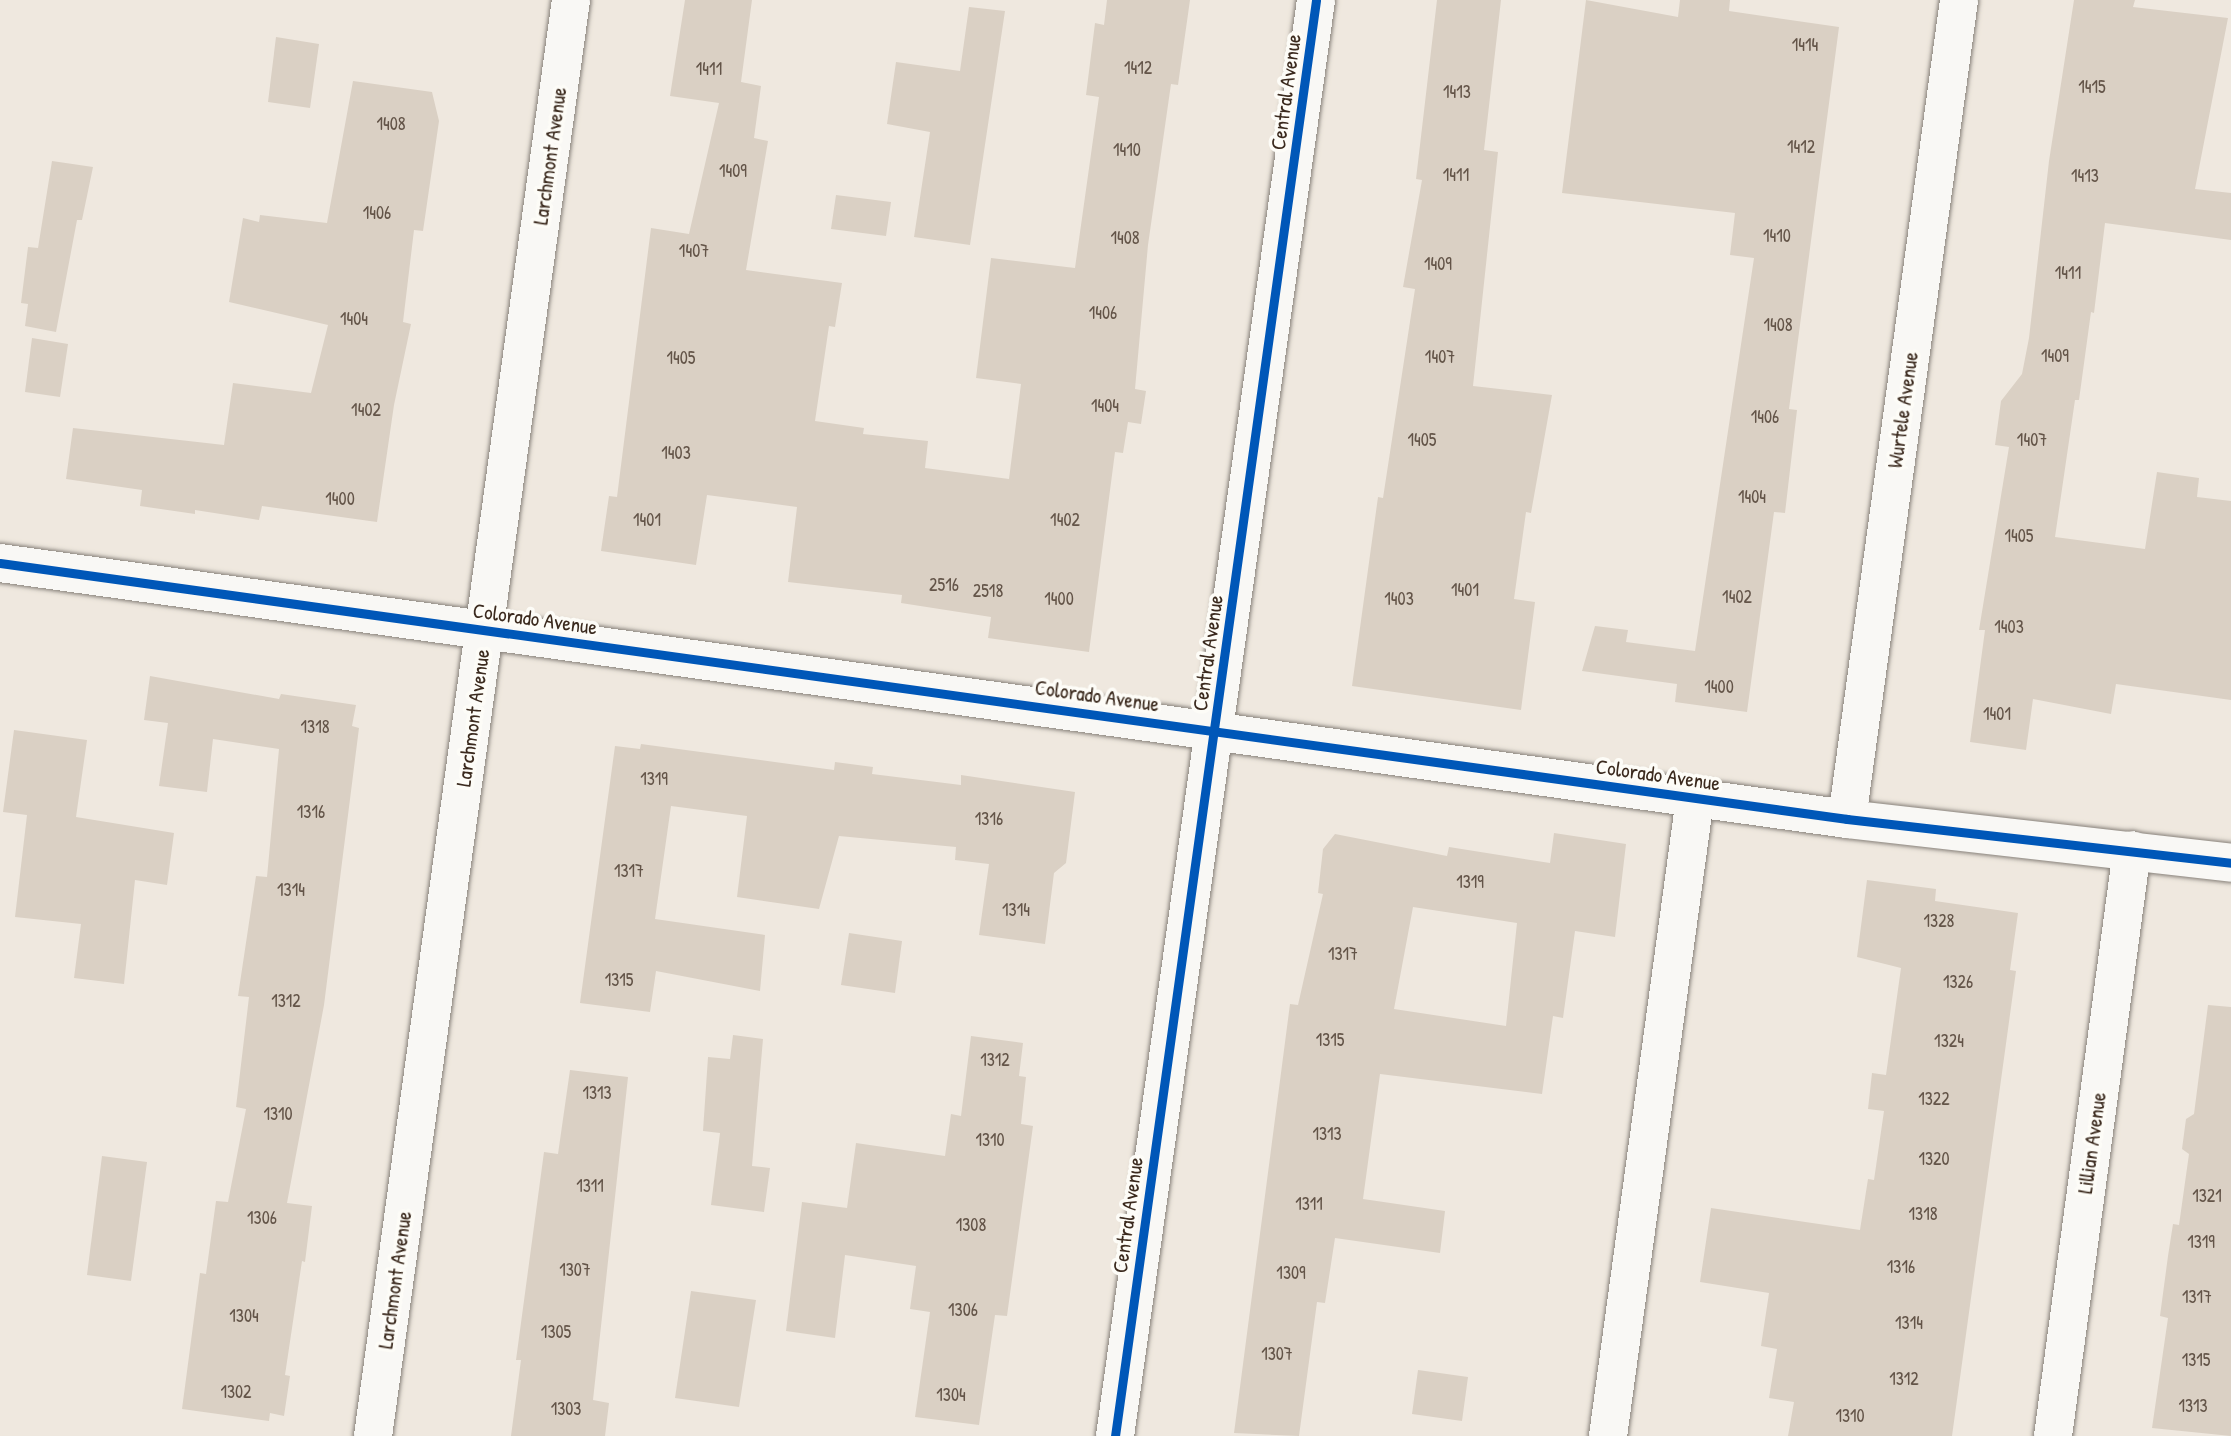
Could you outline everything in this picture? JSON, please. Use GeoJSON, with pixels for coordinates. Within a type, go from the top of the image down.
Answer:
{"type":"FeatureCollection","features":[{"type":"Feature","properties":{"kind":"street","name":"Larchmont Avenue"},"geometry":{"type":"LineString","coordinates":[[373,1436],[571,0]]}},
{"type":"Feature","properties":{"kind":"street","name":"Central Avenue"},"geometry":{"type":"LineString","coordinates":[[1115,1436],[1316,0]]}},
{"type":"Feature","properties":{"kind":"street","name":"Wurtele Avenue"},"geometry":{"type":"LineString","coordinates":[[1847,819],[1959,0]]}},
{"type":"Feature","properties":{"kind":"street","name":"Colorado Avenue"},"geometry":{"type":"LineString","coordinates":[[0,563],[1847,819],[2231,863]]}},
{"type":"Feature","properties":{"kind":"street"},"geometry":{"type":"LineString","coordinates":[[1608,1436],[1695,798]]}},
{"type":"Feature","properties":{"kind":"street","name":"Lillian Avenue"},"geometry":{"type":"LineString","coordinates":[[2053,1436],[2132,850]]}},
{"type":"Feature","properties":{"kind":"building"},"geometry":{"type":"Polygon","coordinates":[[[685,0],[752,0],[741,82],[761,86],[754,138],[768,141],[746,270],[842,283],[835,327],[829,326],[815,421],[864,428],[863,434],[928,441],[925,468],[1009,479],[1021,384],[976,378],[991,258],[1075,268],[1099,97],[1086,95],[1095,23],[1104,25],[1107,0],[1190,0],[1178,85],[1171,84],[1148,245],[1135,389],[1146,391],[1141,424],[1128,422],[1123,453],[1115,452],[1089,652],[988,638],[991,617],[901,603],[902,595],[788,582],[797,507],[707,495],[696,565],[601,551],[609,496],[617,497],[651,228],[689,234],[719,103],[670,96],[685,0]]]}},
{"type":"Feature","properties":{"kind":"building"},"geometry":{"type":"Polygon","coordinates":[[[1437,0],[1501,0],[1484,150],[1498,152],[1473,386],[1552,395],[1531,513],[1526,512],[1514,599],[1535,602],[1521,710],[1352,686],[1378,497],[1383,498],[1415,289],[1403,287],[1422,180],[1416,179],[1437,0]]]}},
{"type":"Feature","properties":{"kind":"building"},"geometry":{"type":"Polygon","coordinates":[[[1586,0],[1678,17],[1680,0],[1730,0],[1729,11],[1839,27],[1789,409],[1797,410],[1785,513],[1774,512],[1747,712],[1675,702],[1677,684],[1582,671],[1595,626],[1628,630],[1626,642],[1695,651],[1754,258],[1730,255],[1735,213],[1562,193],[1586,0]]]}},
{"type":"Feature","properties":{"kind":"building"},"geometry":{"type":"Polygon","coordinates":[[[2074,0],[2135,0],[2133,7],[2228,18],[2195,189],[2231,193],[2231,240],[2105,223],[2094,313],[2091,312],[2079,400],[2075,400],[2055,537],[2145,549],[2157,472],[2199,478],[2197,497],[2231,501],[2231,700],[2116,684],[2111,714],[2033,699],[2026,750],[1970,742],[1985,630],[1979,630],[2009,447],[1995,445],[2001,401],[2022,374],[2029,338],[2049,161],[2074,0]]]}},
{"type":"Feature","properties":{"kind":"building"},"geometry":{"type":"Polygon","coordinates":[[[969,7],[1005,11],[970,245],[914,237],[930,132],[887,124],[896,62],[960,71],[969,7]]]}},
{"type":"Feature","properties":{"kind":"building"},"geometry":{"type":"Polygon","coordinates":[[[276,37],[319,44],[310,108],[268,102],[276,37]]]}},
{"type":"Feature","properties":{"kind":"building"},"geometry":{"type":"Polygon","coordinates":[[[353,81],[432,92],[439,121],[423,231],[414,230],[403,322],[411,324],[394,405],[377,522],[262,506],[259,520],[195,510],[195,514],[140,506],[142,490],[66,479],[73,428],[224,445],[233,383],[311,393],[328,325],[229,302],[243,218],[259,222],[260,215],[327,223],[353,81]]]}},
{"type":"Feature","properties":{"kind":"building"},"geometry":{"type":"Polygon","coordinates":[[[52,161],[93,167],[82,220],[77,220],[56,332],[25,326],[28,304],[21,303],[28,247],[38,248],[52,161]]]}},
{"type":"Feature","properties":{"kind":"building"},"geometry":{"type":"Polygon","coordinates":[[[836,195],[891,202],[886,236],[831,229],[836,195]]]}},
{"type":"Feature","properties":{"kind":"building"},"geometry":{"type":"Polygon","coordinates":[[[32,338],[68,344],[60,397],[25,392],[32,338]]]}},
{"type":"Feature","properties":{"kind":"building"},"geometry":{"type":"Polygon","coordinates":[[[150,676],[279,699],[281,694],[356,705],[352,726],[359,728],[324,1005],[287,1203],[312,1206],[285,1375],[290,1376],[284,1416],[270,1413],[269,1421],[182,1409],[200,1273],[206,1274],[216,1201],[228,1202],[246,1109],[236,1107],[249,997],[238,996],[256,876],[267,877],[279,749],[213,739],[207,792],[159,786],[168,723],[144,720],[150,676]]]}},
{"type":"Feature","properties":{"kind":"building"},"geometry":{"type":"Polygon","coordinates":[[[14,730],[87,740],[76,817],[174,833],[167,885],[135,880],[124,984],[74,978],[81,924],[15,917],[27,815],[3,812],[14,730]]]}},
{"type":"Feature","properties":{"kind":"building"},"geometry":{"type":"Polygon","coordinates":[[[641,744],[834,770],[835,762],[873,767],[872,774],[961,785],[961,775],[1075,792],[1066,863],[1054,873],[1045,944],[979,935],[989,864],[955,860],[956,847],[839,836],[819,909],[737,897],[747,816],[671,806],[655,919],[765,935],[760,991],[656,971],[650,1012],[580,1003],[615,746],[640,749],[641,744]]]}},
{"type":"Feature","properties":{"kind":"building"},"geometry":{"type":"Polygon","coordinates":[[[1554,833],[1626,844],[1615,937],[1575,931],[1563,1018],[1553,1016],[1542,1094],[1380,1074],[1363,1199],[1445,1211],[1440,1253],[1335,1238],[1325,1303],[1317,1302],[1299,1436],[1234,1433],[1290,1004],[1298,1005],[1323,894],[1318,893],[1323,849],[1335,834],[1447,856],[1449,847],[1550,863],[1554,833]],[[1413,907],[1394,1009],[1506,1026],[1517,923],[1413,907]]]}},
{"type":"Feature","properties":{"kind":"building"},"geometry":{"type":"Polygon","coordinates":[[[1867,880],[1936,889],[1935,901],[2018,913],[2010,970],[2016,971],[1952,1436],[1788,1436],[1794,1402],[1769,1398],[1777,1349],[1761,1346],[1769,1293],[1700,1282],[1711,1208],[1860,1230],[1868,1179],[1874,1180],[1884,1111],[1868,1109],[1872,1073],[1886,1075],[1901,968],[1857,957],[1867,880]]]}},
{"type":"Feature","properties":{"kind":"building"},"geometry":{"type":"Polygon","coordinates":[[[849,933],[902,941],[895,993],[841,985],[849,933]]]}},
{"type":"Feature","properties":{"kind":"building"},"geometry":{"type":"Polygon","coordinates":[[[2208,1005],[2231,1007],[2231,1436],[2152,1428],[2168,1318],[2160,1316],[2168,1256],[2173,1224],[2179,1225],[2189,1154],[2182,1149],[2186,1119],[2194,1114],[2208,1005]]]}},
{"type":"Feature","properties":{"kind":"building"},"geometry":{"type":"Polygon","coordinates":[[[733,1035],[763,1039],[752,1166],[770,1168],[764,1212],[711,1205],[720,1133],[703,1131],[708,1057],[730,1059],[733,1035]]]}},
{"type":"Feature","properties":{"kind":"building"},"geometry":{"type":"Polygon","coordinates":[[[971,1036],[1023,1043],[1019,1076],[1026,1077],[1021,1124],[1033,1126],[1007,1316],[995,1315],[979,1425],[915,1417],[930,1312],[910,1309],[916,1266],[845,1255],[835,1338],[786,1331],[802,1202],[847,1208],[856,1143],[945,1156],[951,1114],[961,1116],[971,1036]]]}},
{"type":"Feature","properties":{"kind":"building"},"geometry":{"type":"Polygon","coordinates":[[[570,1070],[628,1077],[593,1400],[609,1403],[605,1436],[511,1436],[521,1360],[516,1360],[544,1152],[558,1154],[570,1070]]]}},
{"type":"Feature","properties":{"kind":"building"},"geometry":{"type":"Polygon","coordinates":[[[102,1156],[147,1162],[131,1281],[87,1275],[102,1156]]]}},
{"type":"Feature","properties":{"kind":"building"},"geometry":{"type":"Polygon","coordinates":[[[691,1291],[756,1300],[739,1407],[675,1398],[691,1291]]]}},
{"type":"Feature","properties":{"kind":"building"},"geometry":{"type":"Polygon","coordinates":[[[1418,1370],[1468,1377],[1462,1421],[1412,1414],[1418,1370]]]}},
{"type":"Feature","properties":{"kind":"cycle path"},"geometry":{"type":"LineString","coordinates":[[1115,1436],[1316,0]]}},
{"type":"Feature","properties":{"kind":"cycle path"},"geometry":{"type":"LineString","coordinates":[[0,563],[1847,819],[2231,863]]}}]}
